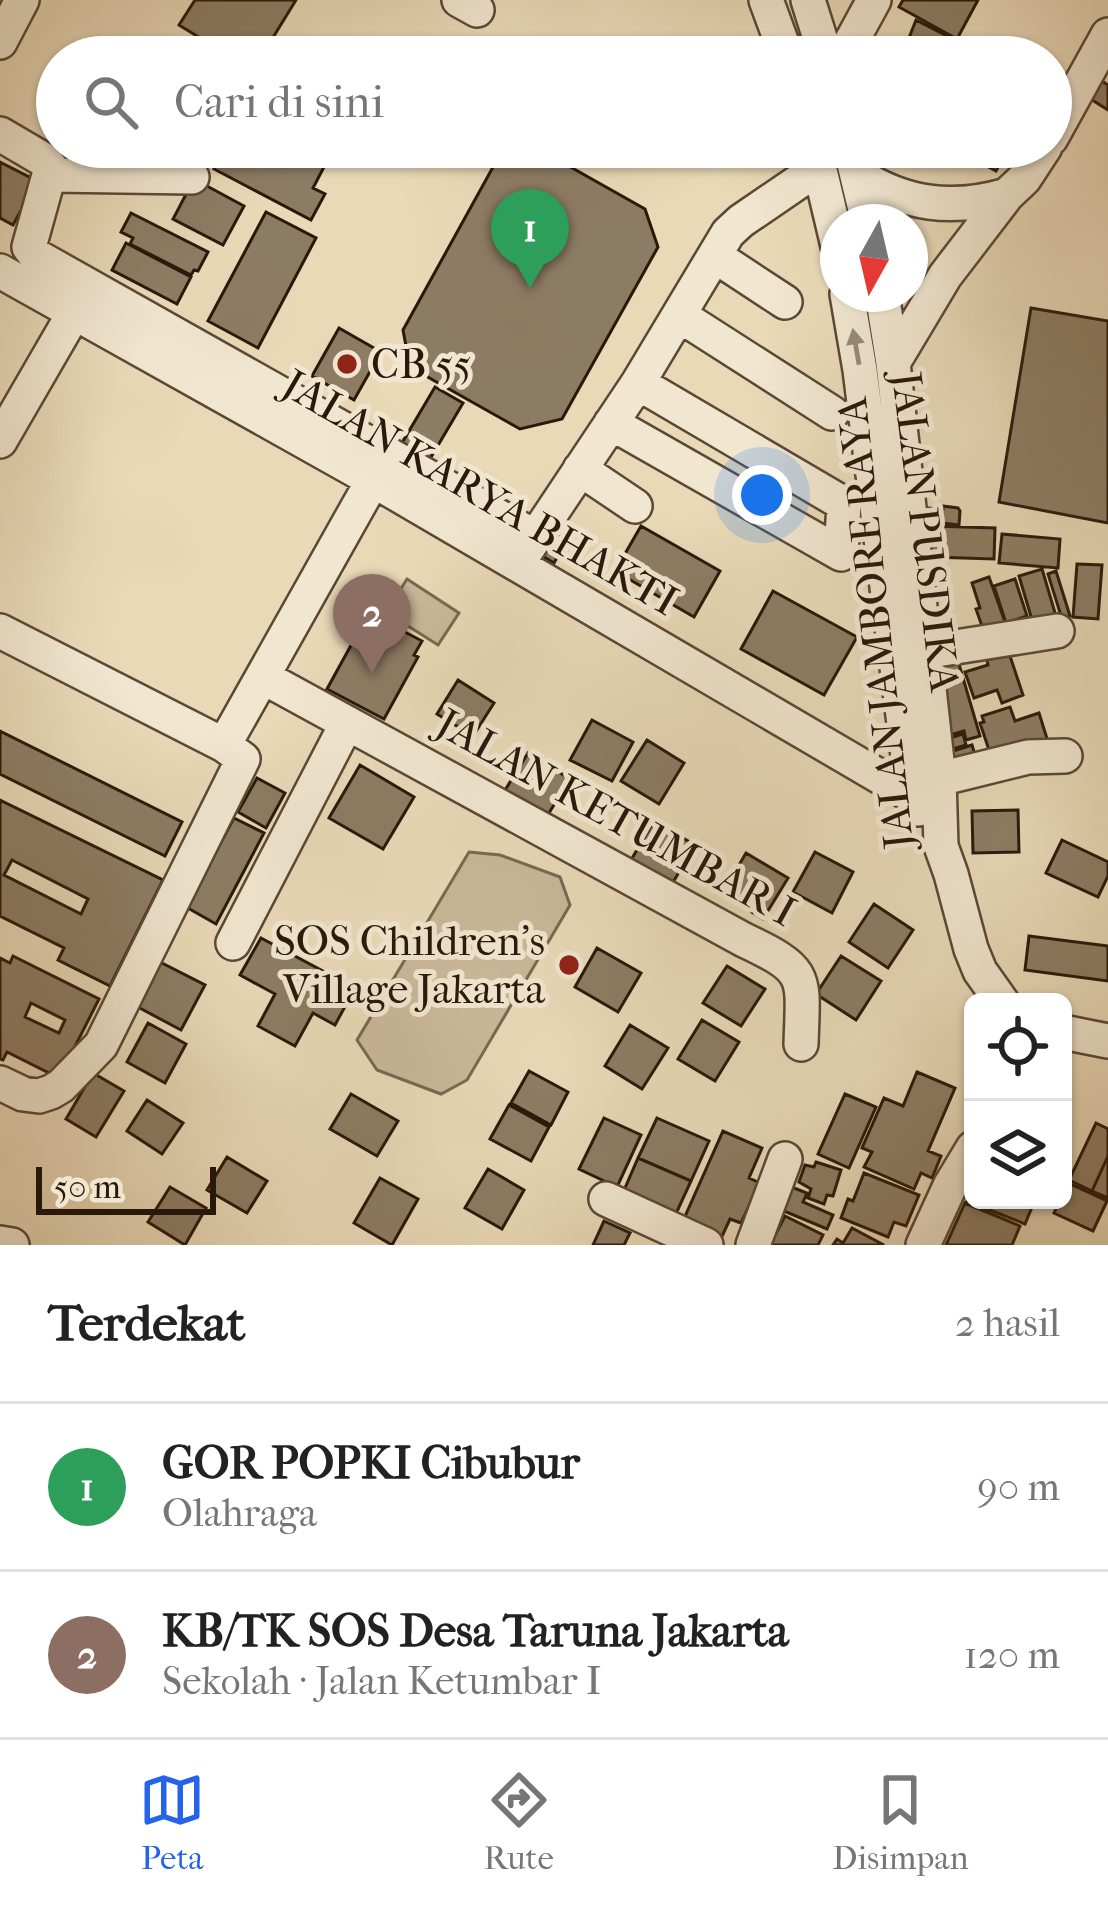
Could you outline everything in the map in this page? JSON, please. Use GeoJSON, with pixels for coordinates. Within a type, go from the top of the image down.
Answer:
{"type":"FeatureCollection","features":[{"type":"Feature","properties":{"kind":"street"},"geometry":{"type":"LineString","coordinates":[[0,42],[22,0]]}},
{"type":"Feature","properties":{"kind":"street"},"geometry":{"type":"LineString","coordinates":[[766,0],[780,36]]}},
{"type":"Feature","properties":{"kind":"street"},"geometry":{"type":"LineString","coordinates":[[808,0],[819,36]]}},
{"type":"Feature","properties":{"kind":"street"},"geometry":{"type":"LineString","coordinates":[[854,36],[874,0]]}},
{"type":"Feature","properties":{"kind":"street"},"geometry":{"type":"LineString","coordinates":[[1072,100],[1108,35]]}},
{"type":"Feature","properties":{"kind":"street"},"geometry":{"type":"LineString","coordinates":[[0,134],[36,155]]}},
{"type":"Feature","properties":{"kind":"street"},"geometry":{"type":"LineString","coordinates":[[51,168],[28,247],[36,256],[525,551],[638,383],[728,233],[804,168]]}},
{"type":"Feature","properties":{"kind":"street"},"geometry":{"type":"LineString","coordinates":[[820,168],[828,204]]}},
{"type":"Feature","properties":{"kind":"street"},"geometry":{"type":"LineString","coordinates":[[856,168],[864,204]]}},
{"type":"Feature","properties":{"kind":"street"},"geometry":{"type":"LineString","coordinates":[[864,168],[896,195],[918,202],[964,204],[1007,195]]}},
{"type":"Feature","properties":{"kind":"street"},"geometry":{"type":"LineString","coordinates":[[892,364],[944,276],[1031,168]]}},
{"type":"Feature","properties":{"kind":"street"},"geometry":{"type":"LineString","coordinates":[[51,176],[191,176]]}},
{"type":"Feature","properties":{"kind":"street"},"geometry":{"type":"LineString","coordinates":[[715,256],[785,302]]}},
{"type":"Feature","properties":{"kind":"street","name":"JALAN KARYA BHAKTI"},"geometry":{"type":"LineString","coordinates":[[0,271],[374,480],[525,551],[926,788]]}},
{"type":"Feature","properties":{"kind":"street"},"geometry":{"type":"LineString","coordinates":[[928,279],[944,276]]}},
{"type":"Feature","properties":{"kind":"street","name":"JALAN PUSDIKA"},"geometry":{"type":"LineString","coordinates":[[850,312],[926,788],[922,819],[941,846]]}},
{"type":"Feature","properties":{"kind":"street","name":"JALAN JAMBORE RAYA"},"geometry":{"type":"LineString","coordinates":[[885,312],[924,652],[926,788]]}},
{"type":"Feature","properties":{"kind":"street"},"geometry":{"type":"LineString","coordinates":[[0,441],[74,313]]}},
{"type":"Feature","properties":{"kind":"street"},"geometry":{"type":"LineString","coordinates":[[679,315],[832,412]]}},
{"type":"Feature","properties":{"kind":"street"},"geometry":{"type":"LineString","coordinates":[[611,423],[841,554],[844,504],[638,383]]}},
{"type":"Feature","properties":{"kind":"street"},"geometry":{"type":"LineString","coordinates":[[580,469],[635,506]]}},
{"type":"Feature","properties":{"kind":"street"},"geometry":{"type":"LineString","coordinates":[[224,745],[374,480]]}},
{"type":"Feature","properties":{"kind":"street"},"geometry":{"type":"LineString","coordinates":[[0,631],[224,745],[243,760],[107,1036],[51,1092],[23,1094],[0,1083]]}},
{"type":"Feature","properties":{"kind":"street"},"geometry":{"type":"LineString","coordinates":[[924,652],[1057,631]]}},
{"type":"Feature","properties":{"kind":"street","name":"JALAN KETUMBAR I"},"geometry":{"type":"LineString","coordinates":[[262,676],[781,957],[796,972],[803,989],[801,1045]]}},
{"type":"Feature","properties":{"kind":"street"},"geometry":{"type":"LineString","coordinates":[[233,943],[347,723]]}},
{"type":"Feature","properties":{"kind":"street"},"geometry":{"type":"LineString","coordinates":[[926,788],[1028,757],[1065,756]]}},
{"type":"Feature","properties":{"kind":"street","name":"JALAN JAMBORE RAYA"},"geometry":{"type":"LineString","coordinates":[[941,846],[971,950],[996,993]]}},
{"type":"Feature","properties":{"kind":"street"},"geometry":{"type":"LineString","coordinates":[[1072,1034],[1108,1041]]}},
{"type":"Feature","properties":{"kind":"street"},"geometry":{"type":"LineString","coordinates":[[753,1245],[785,1160]]}},
{"type":"Feature","properties":{"kind":"street"},"geometry":{"type":"LineString","coordinates":[[923,1245],[964,1163]]}},
{"type":"Feature","properties":{"kind":"street"},"geometry":{"type":"LineString","coordinates":[[606,1199],[706,1245]]}},
{"type":"Feature","properties":{"kind":"street"},"geometry":{"type":"LineString","coordinates":[[0,1243],[12,1245]]}},
{"type":"Feature","properties":{"kind":"shaded area"},"geometry":{"type":"Polygon","coordinates":[[[407,579],[459,613],[438,645],[386,612],[407,579]]]}},
{"type":"Feature","properties":{"kind":"shaded area"},"geometry":{"type":"Polygon","coordinates":[[[469,852],[500,855],[560,877],[570,905],[467,1080],[441,1094],[377,1070],[357,1040],[469,852]]]}},
{"type":"Feature","properties":{"kind":"building"},"geometry":{"type":"Polygon","coordinates":[[[195,0],[296,0],[274,36],[197,36],[179,25],[195,0]]]}},
{"type":"Feature","properties":{"kind":"building"},"geometry":{"type":"Polygon","coordinates":[[[903,0],[978,0],[959,36],[899,7],[903,0]]]}},
{"type":"Feature","properties":{"kind":"building"},"geometry":{"type":"Polygon","coordinates":[[[916,20],[947,36],[910,36],[916,20]]]}},
{"type":"Feature","properties":{"kind":"building"},"geometry":{"type":"Polygon","coordinates":[[[1100,80],[1108,85],[1108,110],[1089,98],[1100,80]]]}},
{"type":"Feature","properties":{"kind":"building"},"geometry":{"type":"Polygon","coordinates":[[[0,162],[37,181],[13,225],[0,218],[0,162]]]}},
{"type":"Feature","properties":{"kind":"building"},"geometry":{"type":"Polygon","coordinates":[[[323,168],[313,188],[325,194],[311,220],[214,169],[323,168]]]}},
{"type":"Feature","properties":{"kind":"building"},"geometry":{"type":"Polygon","coordinates":[[[492,168],[572,168],[645,209],[658,247],[562,419],[520,429],[410,367],[403,330],[492,168]]]}},
{"type":"Feature","properties":{"kind":"building"},"geometry":{"type":"Polygon","coordinates":[[[194,179],[244,206],[223,245],[173,219],[194,179]]]}},
{"type":"Feature","properties":{"kind":"building"},"geometry":{"type":"Polygon","coordinates":[[[266,212],[316,238],[258,348],[208,321],[266,212]]]}},
{"type":"Feature","properties":{"kind":"building"},"geometry":{"type":"Polygon","coordinates":[[[131,213],[208,252],[198,271],[191,275],[130,244],[133,238],[121,232],[131,213]]]}},
{"type":"Feature","properties":{"kind":"building"},"geometry":{"type":"Polygon","coordinates":[[[126,243],[191,277],[177,304],[112,270],[126,243]]]}},
{"type":"Feature","properties":{"kind":"building"},"geometry":{"type":"Polygon","coordinates":[[[1031,308],[1108,321],[1108,523],[999,502],[1031,308]]]}},
{"type":"Feature","properties":{"kind":"building","name":"CB 55"},"geometry":{"type":"Polygon","coordinates":[[[339,328],[381,352],[354,400],[312,376],[339,328]]]}},
{"type":"Feature","properties":{"kind":"building"},"geometry":{"type":"Polygon","coordinates":[[[435,387],[463,403],[427,464],[399,448],[435,387]]]}},
{"type":"Feature","properties":{"kind":"building"},"geometry":{"type":"Polygon","coordinates":[[[928,508],[958,508],[959,525],[926,521],[928,508]]]}},
{"type":"Feature","properties":{"kind":"building"},"geometry":{"type":"Polygon","coordinates":[[[558,519],[574,528],[554,563],[539,554],[558,519]]]}},
{"type":"Feature","properties":{"kind":"building"},"geometry":{"type":"Polygon","coordinates":[[[641,526],[720,571],[694,617],[615,571],[641,526]]]}},
{"type":"Feature","properties":{"kind":"building"},"geometry":{"type":"Polygon","coordinates":[[[932,526],[995,528],[994,559],[931,557],[932,526]]]}},
{"type":"Feature","properties":{"kind":"building"},"geometry":{"type":"Polygon","coordinates":[[[1002,534],[1060,539],[1058,568],[999,563],[1002,534]]]}},
{"type":"Feature","properties":{"kind":"building"},"geometry":{"type":"Polygon","coordinates":[[[1077,564],[1102,565],[1098,619],[1073,617],[1077,564]]]}},
{"type":"Feature","properties":{"kind":"building"},"geometry":{"type":"Polygon","coordinates":[[[1042,569],[1058,623],[1035,630],[1019,576],[1042,569]]]}},
{"type":"Feature","properties":{"kind":"building"},"geometry":{"type":"Polygon","coordinates":[[[1056,571],[1070,616],[1062,619],[1048,574],[1056,571]]]}},
{"type":"Feature","properties":{"kind":"building"},"geometry":{"type":"Polygon","coordinates":[[[989,577],[1005,622],[983,629],[972,583],[989,577]]]}},
{"type":"Feature","properties":{"kind":"building"},"geometry":{"type":"Polygon","coordinates":[[[1015,579],[1027,616],[1006,623],[994,586],[1015,579]]]}},
{"type":"Feature","properties":{"kind":"building"},"geometry":{"type":"Polygon","coordinates":[[[773,591],[857,637],[824,695],[741,649],[773,591]]]}},
{"type":"Feature","properties":{"kind":"building"},"geometry":{"type":"Polygon","coordinates":[[[371,614],[422,641],[384,719],[327,689],[371,614]]]}},
{"type":"Feature","properties":{"kind":"building"},"geometry":{"type":"Polygon","coordinates":[[[1009,653],[1023,695],[1002,703],[997,690],[974,698],[965,672],[1009,653]]]}},
{"type":"Feature","properties":{"kind":"building"},"geometry":{"type":"Polygon","coordinates":[[[956,654],[980,736],[966,740],[964,731],[940,738],[930,662],[956,654]]]}},
{"type":"Feature","properties":{"kind":"building"},"geometry":{"type":"Polygon","coordinates":[[[458,680],[494,703],[473,736],[437,714],[458,680]]]}},
{"type":"Feature","properties":{"kind":"building"},"geometry":{"type":"Polygon","coordinates":[[[1010,707],[1015,721],[1039,713],[1049,745],[992,759],[982,716],[1010,707]]]}},
{"type":"Feature","properties":{"kind":"building"},"geometry":{"type":"Polygon","coordinates":[[[592,720],[633,742],[612,781],[570,760],[592,720]]]}},
{"type":"Feature","properties":{"kind":"building"},"geometry":{"type":"Polygon","coordinates":[[[0,731],[182,822],[165,856],[0,774],[0,731]]]}},
{"type":"Feature","properties":{"kind":"building"},"geometry":{"type":"Polygon","coordinates":[[[963,734],[966,745],[943,752],[940,741],[963,734]]]}},
{"type":"Feature","properties":{"kind":"building"},"geometry":{"type":"Polygon","coordinates":[[[647,740],[684,763],[659,804],[621,781],[647,740]]]}},
{"type":"Feature","properties":{"kind":"building"},"geometry":{"type":"Polygon","coordinates":[[[972,745],[977,762],[952,770],[947,753],[972,745]]]}},
{"type":"Feature","properties":{"kind":"building"},"geometry":{"type":"Polygon","coordinates":[[[528,753],[570,779],[544,821],[502,795],[528,753]]]}},
{"type":"Feature","properties":{"kind":"building"},"geometry":{"type":"Polygon","coordinates":[[[360,765],[414,797],[383,849],[329,818],[360,765]]]}},
{"type":"Feature","properties":{"kind":"building"},"geometry":{"type":"Polygon","coordinates":[[[257,778],[285,793],[266,828],[238,812],[257,778]]]}},
{"type":"Feature","properties":{"kind":"building"},"geometry":{"type":"Polygon","coordinates":[[[0,800],[163,880],[110,986],[58,960],[64,948],[0,916],[0,800]],[[12,860],[4,875],[81,914],[88,899],[12,860]]]}},
{"type":"Feature","properties":{"kind":"building"},"geometry":{"type":"Polygon","coordinates":[[[1018,810],[1019,852],[973,853],[972,811],[1018,810]]]}},
{"type":"Feature","properties":{"kind":"building"},"geometry":{"type":"Polygon","coordinates":[[[234,818],[264,833],[216,924],[186,907],[234,818]]]}},
{"type":"Feature","properties":{"kind":"building"},"geometry":{"type":"Polygon","coordinates":[[[654,821],[695,845],[672,884],[631,860],[654,821]]]}},
{"type":"Feature","properties":{"kind":"building"},"geometry":{"type":"Polygon","coordinates":[[[1062,840],[1108,862],[1108,876],[1098,897],[1046,873],[1062,840]]]}},
{"type":"Feature","properties":{"kind":"building"},"geometry":{"type":"Polygon","coordinates":[[[815,852],[853,872],[832,913],[793,892],[815,852]]]}},
{"type":"Feature","properties":{"kind":"building"},"geometry":{"type":"Polygon","coordinates":[[[746,853],[788,878],[763,919],[722,894],[746,853]]]}},
{"type":"Feature","properties":{"kind":"building"},"geometry":{"type":"Polygon","coordinates":[[[874,904],[913,930],[888,968],[849,942],[874,904]]]}},
{"type":"Feature","properties":{"kind":"building"},"geometry":{"type":"Polygon","coordinates":[[[1029,936],[1108,946],[1108,981],[1025,970],[1029,936]]]}},
{"type":"Feature","properties":{"kind":"building"},"geometry":{"type":"Polygon","coordinates":[[[261,938],[355,988],[335,1025],[313,1013],[295,1046],[258,1026],[275,994],[240,975],[261,938]]]}},
{"type":"Feature","properties":{"kind":"building"},"geometry":{"type":"Polygon","coordinates":[[[597,948],[641,973],[618,1012],[575,987],[597,948]]]}},
{"type":"Feature","properties":{"kind":"building"},"geometry":{"type":"Polygon","coordinates":[[[13,956],[99,999],[59,1078],[7,1052],[0,1059],[0,958],[10,963],[13,956]],[[31,1003],[25,1017],[59,1033],[65,1020],[31,1003]]]}},
{"type":"Feature","properties":{"kind":"building"},"geometry":{"type":"Polygon","coordinates":[[[841,956],[881,981],[856,1020],[816,994],[841,956]]]}},
{"type":"Feature","properties":{"kind":"building"},"geometry":{"type":"Polygon","coordinates":[[[158,961],[205,985],[181,1030],[134,1005],[158,961]]]}},
{"type":"Feature","properties":{"kind":"building"},"geometry":{"type":"Polygon","coordinates":[[[727,966],[765,989],[741,1026],[703,1003],[727,966]]]}},
{"type":"Feature","properties":{"kind":"building"},"geometry":{"type":"Polygon","coordinates":[[[702,1020],[739,1042],[715,1081],[678,1059],[702,1020]]]}},
{"type":"Feature","properties":{"kind":"building"},"geometry":{"type":"Polygon","coordinates":[[[148,1023],[186,1044],[165,1083],[127,1062],[148,1023]]]}},
{"type":"Feature","properties":{"kind":"building"},"geometry":{"type":"Polygon","coordinates":[[[630,1025],[668,1048],[642,1089],[605,1066],[630,1025]]]}},
{"type":"Feature","properties":{"kind":"building"},"geometry":{"type":"Polygon","coordinates":[[[529,1071],[568,1092],[551,1125],[511,1103],[529,1071]]]}},
{"type":"Feature","properties":{"kind":"building"},"geometry":{"type":"Polygon","coordinates":[[[917,1072],[955,1088],[928,1151],[941,1156],[932,1178],[921,1173],[914,1189],[864,1167],[872,1152],[862,1148],[884,1098],[903,1106],[917,1072]]]}},
{"type":"Feature","properties":{"kind":"building"},"geometry":{"type":"Polygon","coordinates":[[[93,1073],[124,1091],[96,1137],[66,1119],[93,1073]]]}},
{"type":"Feature","properties":{"kind":"building"},"geometry":{"type":"Polygon","coordinates":[[[351,1094],[398,1121],[377,1156],[330,1129],[351,1094]]]}},
{"type":"Feature","properties":{"kind":"building"},"geometry":{"type":"Polygon","coordinates":[[[845,1094],[876,1107],[849,1168],[818,1154],[845,1094]]]}},
{"type":"Feature","properties":{"kind":"building"},"geometry":{"type":"Polygon","coordinates":[[[147,1100],[183,1123],[162,1154],[127,1131],[147,1100]]]}},
{"type":"Feature","properties":{"kind":"building"},"geometry":{"type":"Polygon","coordinates":[[[509,1105],[549,1127],[531,1161],[490,1139],[509,1105]]]}},
{"type":"Feature","properties":{"kind":"building"},"geometry":{"type":"Polygon","coordinates":[[[604,1118],[641,1135],[617,1187],[579,1169],[604,1118]]]}},
{"type":"Feature","properties":{"kind":"building"},"geometry":{"type":"Polygon","coordinates":[[[657,1118],[709,1141],[691,1181],[638,1158],[657,1118]]]}},
{"type":"Feature","properties":{"kind":"building"},"geometry":{"type":"Polygon","coordinates":[[[1096,1123],[1108,1129],[1108,1156],[1092,1191],[1072,1181],[1096,1123]]]}},
{"type":"Feature","properties":{"kind":"building"},"geometry":{"type":"Polygon","coordinates":[[[723,1131],[762,1148],[749,1178],[760,1183],[741,1223],[730,1219],[718,1245],[679,1230],[723,1131]]]}},
{"type":"Feature","properties":{"kind":"building"},"geometry":{"type":"Polygon","coordinates":[[[1108,1156],[1108,1198],[1092,1191],[1108,1156]]]}},
{"type":"Feature","properties":{"kind":"building"},"geometry":{"type":"Polygon","coordinates":[[[227,1157],[267,1181],[247,1213],[207,1190],[227,1157]]]}},
{"type":"Feature","properties":{"kind":"building"},"geometry":{"type":"Polygon","coordinates":[[[638,1158],[691,1181],[674,1218],[622,1195],[638,1158]]]}},
{"type":"Feature","properties":{"kind":"building"},"geometry":{"type":"Polygon","coordinates":[[[816,1162],[841,1170],[833,1196],[827,1195],[824,1204],[808,1198],[811,1189],[799,1182],[805,1165],[814,1167],[816,1162]]]}},
{"type":"Feature","properties":{"kind":"building"},"geometry":{"type":"Polygon","coordinates":[[[488,1169],[524,1190],[502,1229],[465,1208],[488,1169]]]}},
{"type":"Feature","properties":{"kind":"building"},"geometry":{"type":"Polygon","coordinates":[[[864,1173],[919,1195],[906,1226],[894,1222],[888,1237],[841,1218],[864,1173]]]}},
{"type":"Feature","properties":{"kind":"building"},"geometry":{"type":"Polygon","coordinates":[[[380,1178],[418,1199],[392,1245],[354,1223],[380,1178]]]}},
{"type":"Feature","properties":{"kind":"building"},"geometry":{"type":"Polygon","coordinates":[[[1072,1185],[1107,1201],[1093,1231],[1054,1213],[1072,1209],[1072,1185]]]}},
{"type":"Feature","properties":{"kind":"building"},"geometry":{"type":"Polygon","coordinates":[[[789,1186],[807,1193],[803,1202],[833,1215],[827,1229],[779,1209],[789,1186]]]}},
{"type":"Feature","properties":{"kind":"building"},"geometry":{"type":"Polygon","coordinates":[[[170,1187],[206,1208],[185,1245],[148,1222],[170,1187]]]}},
{"type":"Feature","properties":{"kind":"building"},"geometry":{"type":"Polygon","coordinates":[[[964,1205],[1020,1226],[1012,1245],[946,1245],[964,1205]]]}},
{"type":"Feature","properties":{"kind":"building"},"geometry":{"type":"Polygon","coordinates":[[[987,1209],[1031,1209],[1025,1224],[987,1209]]]}},
{"type":"Feature","properties":{"kind":"building"},"geometry":{"type":"Polygon","coordinates":[[[785,1216],[823,1235],[818,1245],[770,1245],[785,1216]]]}},
{"type":"Feature","properties":{"kind":"building"},"geometry":{"type":"Polygon","coordinates":[[[604,1221],[630,1233],[624,1245],[593,1245],[604,1221]]]}},
{"type":"Feature","properties":{"kind":"building"},"geometry":{"type":"Polygon","coordinates":[[[852,1228],[884,1245],[833,1245],[837,1239],[843,1243],[852,1228]]]}},
{"type":"Feature","properties":{"kind":"place","name":"GOR POPKI Cibubur"},"geometry":{"type":"Point","coordinates":[530,288]}},
{"type":"Feature","properties":{"kind":"place","name":"CB 55"},"geometry":{"type":"Point","coordinates":[347,364]}},
{"type":"Feature","properties":{"kind":"place","name":"KB/TK SOS Desa Taruna Jakarta"},"geometry":{"type":"Point","coordinates":[372,673]}},
{"type":"Feature","properties":{"kind":"place","name":"SOS Children's Village Jakarta"},"geometry":{"type":"Point","coordinates":[569,965]}}]}
